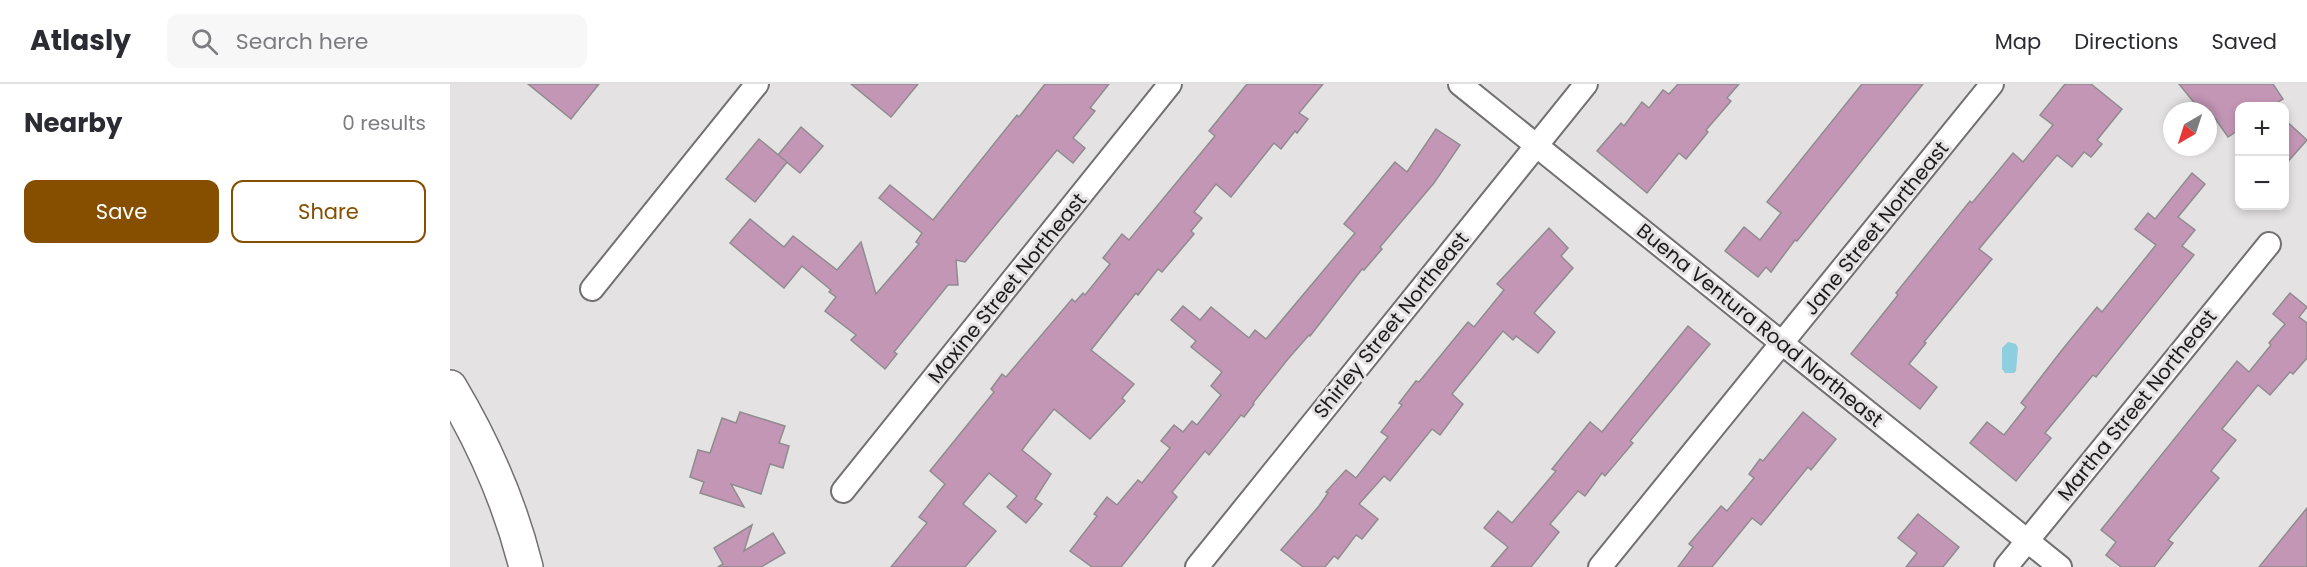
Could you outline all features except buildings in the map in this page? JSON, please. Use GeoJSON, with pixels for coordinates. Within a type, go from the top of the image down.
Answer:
{"type":"FeatureCollection","features":[{"type":"Feature","properties":{"kind":"highway"},"geometry":{"type":"LineString","coordinates":[[450,365],[490,435],[516,495],[524,524],[522,554]]}},
{"type":"Feature","properties":{"kind":"highway"},"geometry":{"type":"LineString","coordinates":[[450,387],[491,465],[522,554]]}},
{"type":"Feature","properties":{"kind":"highway"},"geometry":{"type":"LineString","coordinates":[[450,425],[470,462],[494,523],[522,554]]}},
{"type":"Feature","properties":{"kind":"street"},"geometry":{"type":"LineString","coordinates":[[592,289],[757,84]]}},
{"type":"Feature","properties":{"kind":"street","name":"Maxine Street Northeast"},"geometry":{"type":"LineString","coordinates":[[843,491],[1170,84]]}},
{"type":"Feature","properties":{"kind":"street","name":"Buena Ventura Road Northeast"},"geometry":{"type":"LineString","coordinates":[[1460,84],[2060,567]]}},
{"type":"Feature","properties":{"kind":"street","name":"Shirley Street Northeast"},"geometry":{"type":"LineString","coordinates":[[1197,567],[1586,84]]}},
{"type":"Feature","properties":{"kind":"street","name":"Jane Street Northeast"},"geometry":{"type":"LineString","coordinates":[[1600,567],[1992,84]]}},
{"type":"Feature","properties":{"kind":"street","name":"Martha Street Northeast"},"geometry":{"type":"LineString","coordinates":[[2006,567],[2268,244]]}},
{"type":"Feature","properties":{"kind":"water"},"geometry":{"type":"Polygon","coordinates":[[[2008,342],[2016,344],[2018,348],[2014,373],[2005,373],[2002,369],[2002,348],[2008,342]]]}}]}
